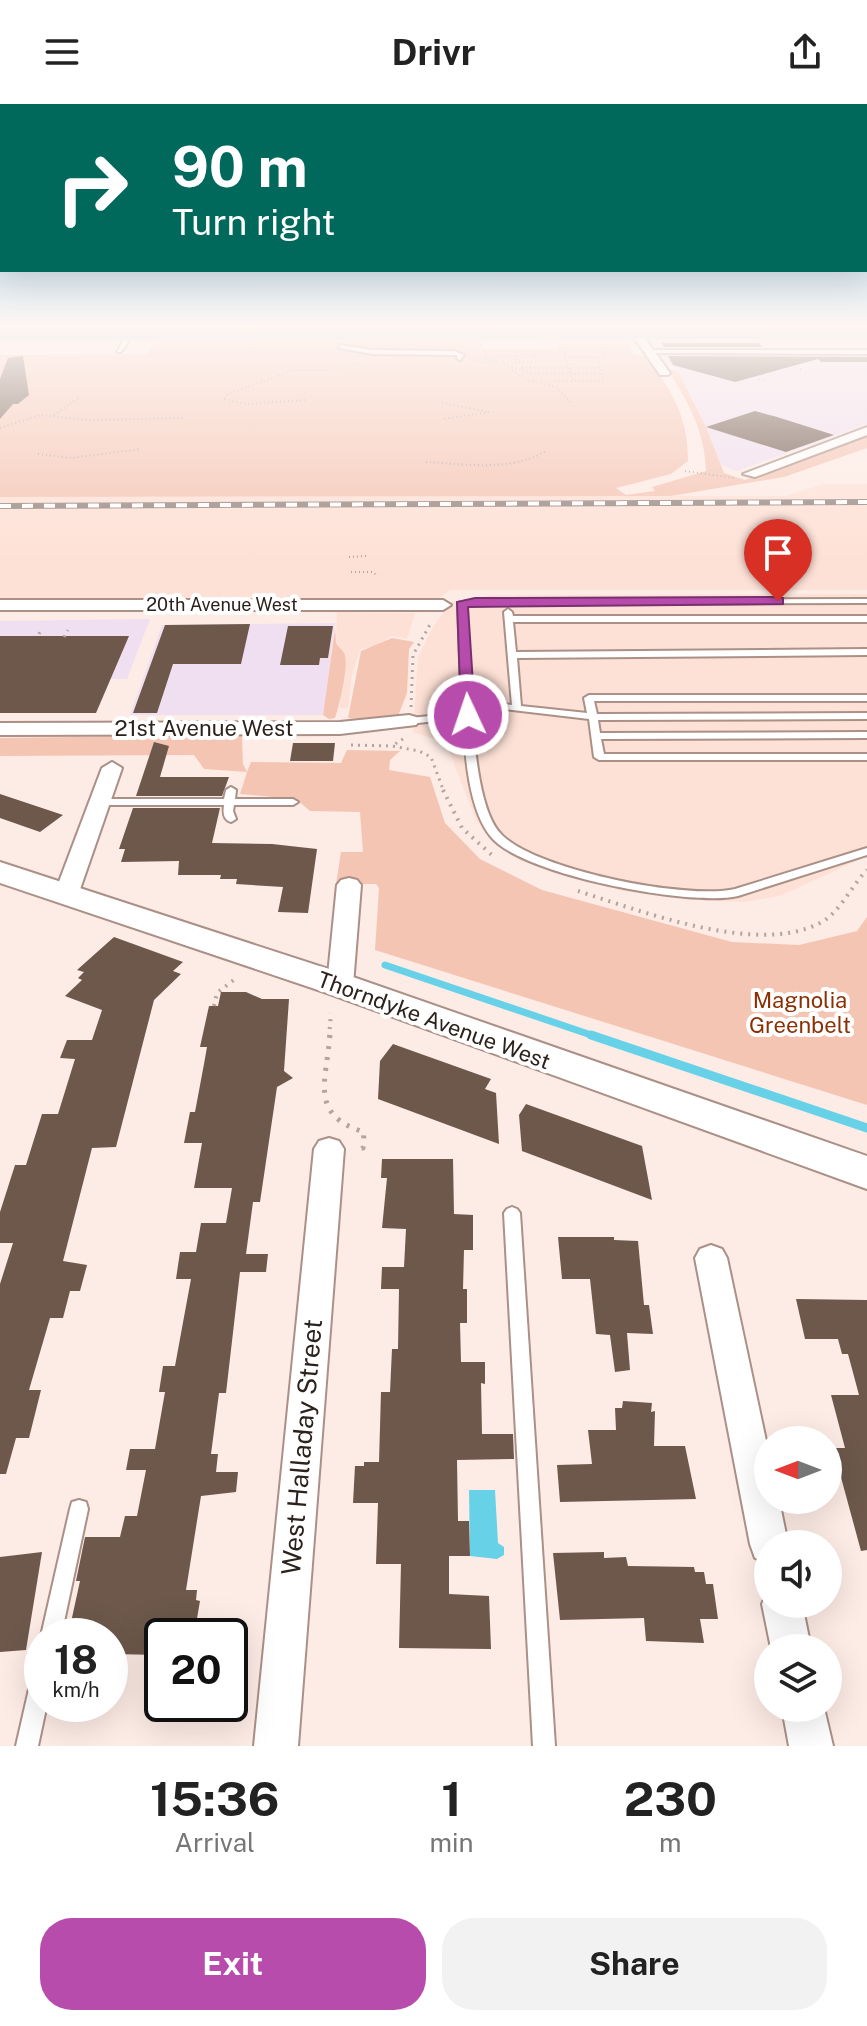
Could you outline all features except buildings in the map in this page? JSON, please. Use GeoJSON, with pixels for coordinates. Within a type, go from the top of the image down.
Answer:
{"type":"FeatureCollection","features":[{"type":"Feature","properties":{"kind":"main road","name":"Thorndyke Avenue West"},"geometry":{"type":"LineString","coordinates":[[0,872],[336,999],[867,1173]]}},
{"type":"Feature","properties":{"kind":"main road"},"geometry":{"type":"LineString","coordinates":[[0,895],[66,895]]}},
{"type":"Feature","properties":{"kind":"street"},"geometry":{"type":"LineString","coordinates":[[748,476],[867,431]]}},
{"type":"Feature","properties":{"kind":"street","name":"20th Avenue West"},"geometry":{"type":"LineString","coordinates":[[0,605],[443,605]]}},
{"type":"Feature","properties":{"kind":"street","name":"21st Avenue West"},"geometry":{"type":"LineString","coordinates":[[0,729],[340,728],[409,717]]}},
{"type":"Feature","properties":{"kind":"street"},"geometry":{"type":"LineString","coordinates":[[66,895],[112,768]]}},
{"type":"Feature","properties":{"kind":"street"},"geometry":{"type":"LineString","coordinates":[[336,999],[349,885]]}},
{"type":"Feature","properties":{"kind":"street","name":"West Halladay Street"},"geometry":{"type":"LineString","coordinates":[[276,1746],[344,1148]]}},
{"type":"Feature","properties":{"kind":"street"},"geometry":{"type":"LineString","coordinates":[[711,1258],[766,1530]]}},
{"type":"Feature","properties":{"kind":"street"},"geometry":{"type":"LineString","coordinates":[[806,1722],[811,1746]]}},
{"type":"Feature","properties":{"kind":"lane"},"geometry":{"type":"LineString","coordinates":[[507,601],[517,708]]}},
{"type":"Feature","properties":{"kind":"lane"},"geometry":{"type":"LineString","coordinates":[[867,601],[507,601],[461,605],[477,793],[496,836],[525,854],[636,888],[725,895],[867,851]]}},
{"type":"Feature","properties":{"kind":"lane"},"geometry":{"type":"LineString","coordinates":[[509,619],[867,619]]}},
{"type":"Feature","properties":{"kind":"lane"},"geometry":{"type":"LineString","coordinates":[[512,655],[867,652]]}},
{"type":"Feature","properties":{"kind":"lane"},"geometry":{"type":"LineString","coordinates":[[867,698],[589,698],[599,757],[867,757]]}},
{"type":"Feature","properties":{"kind":"lane"},"geometry":{"type":"LineString","coordinates":[[467,702],[593,717],[867,716]]}},
{"type":"Feature","properties":{"kind":"lane"},"geometry":{"type":"LineString","coordinates":[[409,717],[468,715]]}},
{"type":"Feature","properties":{"kind":"lane"},"geometry":{"type":"LineString","coordinates":[[596,736],[867,735]]}},
{"type":"Feature","properties":{"kind":"lane"},"geometry":{"type":"LineString","coordinates":[[100,802],[230,796],[293,802]]}},
{"type":"Feature","properties":{"kind":"lane"},"geometry":{"type":"LineString","coordinates":[[230,796],[228,811],[231,819]]}},
{"type":"Feature","properties":{"kind":"lane"},"geometry":{"type":"LineString","coordinates":[[512,1213],[544,1746]]}},
{"type":"Feature","properties":{"kind":"lane"},"geometry":{"type":"LineString","coordinates":[[55,1618],[79,1509]]}},
{"type":"Feature","properties":{"kind":"lane"},"geometry":{"type":"LineString","coordinates":[[27,1746],[32,1722]]}},
{"type":"Feature","properties":{"kind":"path"},"geometry":{"type":"LineString","coordinates":[[54,415],[68,406]]}},
{"type":"Feature","properties":{"kind":"path"},"geometry":{"type":"LineString","coordinates":[[442,419],[482,416],[489,412],[456,406]]}},
{"type":"Feature","properties":{"kind":"path"},"geometry":{"type":"LineString","coordinates":[[0,428],[32,417],[54,415],[89,420],[183,418]]}},
{"type":"Feature","properties":{"kind":"path"},"geometry":{"type":"LineString","coordinates":[[38,454],[65,458],[141,449]]}},
{"type":"Feature","properties":{"kind":"path"},"geometry":{"type":"LineString","coordinates":[[426,462],[516,462],[537,457],[546,451]]}},
{"type":"Feature","properties":{"kind":"path"},"geometry":{"type":"LineString","coordinates":[[685,471],[748,476]]}},
{"type":"Feature","properties":{"kind":"path"},"geometry":{"type":"LineString","coordinates":[[349,557],[367,556]]}},
{"type":"Feature","properties":{"kind":"path"},"geometry":{"type":"LineString","coordinates":[[351,572],[372,572],[378,576]]}},
{"type":"Feature","properties":{"kind":"path"},"geometry":{"type":"LineString","coordinates":[[409,717],[413,655],[443,605]]}},
{"type":"Feature","properties":{"kind":"path"},"geometry":{"type":"LineString","coordinates":[[64,637],[68,630]]}},
{"type":"Feature","properties":{"kind":"path"},"geometry":{"type":"LineString","coordinates":[[356,747],[392,746]]}},
{"type":"Feature","properties":{"kind":"path"},"geometry":{"type":"LineString","coordinates":[[214,1006],[217,993],[235,979]]}},
{"type":"Feature","properties":{"kind":"path"},"geometry":{"type":"LineString","coordinates":[[336,999],[325,1102],[328,1113],[341,1124],[364,1132],[363,1148],[344,1148]]}},
{"type":"Feature","properties":{"kind":"shaded area"},"geometry":{"type":"Polygon","coordinates":[[[695,406],[867,406],[867,424],[737,471],[721,465],[695,406]]]}},
{"type":"Feature","properties":{"kind":"shaded area"},"geometry":{"type":"Polygon","coordinates":[[[823,484],[867,484],[867,590],[450,590],[431,604],[0,602],[0,497],[786,496],[823,484]]]}},
{"type":"Feature","properties":{"kind":"shaded area"},"geometry":{"type":"Polygon","coordinates":[[[867,594],[867,856],[780,896],[744,902],[712,901],[623,891],[521,861],[497,845],[476,820],[446,743],[413,732],[418,657],[433,627],[451,602],[492,595],[867,594]]]}},
{"type":"Feature","properties":{"kind":"shaded area"},"geometry":{"type":"Polygon","coordinates":[[[337,612],[415,613],[407,639],[391,636],[375,646],[360,649],[352,675],[348,708],[339,708],[346,661],[336,643],[337,612]]]}},
{"type":"Feature","properties":{"kind":"shaded area"},"geometry":{"type":"Polygon","coordinates":[[[150,619],[127,679],[0,679],[0,621],[150,619]]]}},
{"type":"Feature","properties":{"kind":"shaded area"},"geometry":{"type":"Polygon","coordinates":[[[335,623],[323,715],[130,715],[162,625],[335,623]]]}},
{"type":"Feature","properties":{"kind":"green space"},"geometry":{"type":"Polygon","coordinates":[[[0,406],[677,406],[685,430],[688,461],[671,474],[616,488],[626,495],[655,491],[652,487],[706,471],[702,443],[688,406],[695,406],[724,473],[745,480],[867,435],[867,448],[784,477],[671,496],[0,497],[0,406]]]}},
{"type":"Feature","properties":{"kind":"green space"},"geometry":{"type":"Polygon","coordinates":[[[335,629],[336,643],[344,653],[346,665],[337,712],[335,718],[329,719],[323,715],[335,629]]]}},
{"type":"Feature","properties":{"kind":"green space"},"geometry":{"type":"Polygon","coordinates":[[[392,638],[414,642],[409,649],[407,693],[398,716],[365,720],[348,718],[361,651],[392,638]]]}},
{"type":"Feature","properties":{"kind":"green space"},"geometry":{"type":"Polygon","coordinates":[[[242,736],[243,764],[247,772],[204,769],[194,755],[0,756],[0,738],[242,736]]]}},
{"type":"Feature","properties":{"kind":"green space","name":"Magnolia Greenbelt"},"geometry":{"type":"Polygon","coordinates":[[[347,750],[400,751],[390,760],[389,770],[430,777],[445,823],[480,859],[542,890],[732,942],[799,945],[857,931],[867,917],[867,1105],[375,950],[379,888],[376,884],[336,884],[341,852],[363,852],[360,812],[310,811],[296,799],[240,794],[251,762],[341,763],[347,750]]]}},
{"type":"Feature","properties":{"kind":"water"},"geometry":{"type":"Polygon","coordinates":[[[469,1490],[495,1490],[498,1543],[504,1547],[504,1555],[497,1559],[470,1556],[469,1490]]]}},
{"type":"Feature","properties":{"kind":"waterway"},"geometry":{"type":"LineString","coordinates":[[385,965],[597,1037]]}},
{"type":"Feature","properties":{"kind":"waterway"},"geometry":{"type":"LineString","coordinates":[[591,1035],[867,1128]]}},
{"type":"Feature","properties":{"kind":"railway"},"geometry":{"type":"LineString","coordinates":[[0,506],[867,502]]}},
{"type":"Feature","properties":{"kind":"route"},"geometry":{"type":"LineString","coordinates":[[468,715],[461,605],[475,602],[778,601]]}}]}
